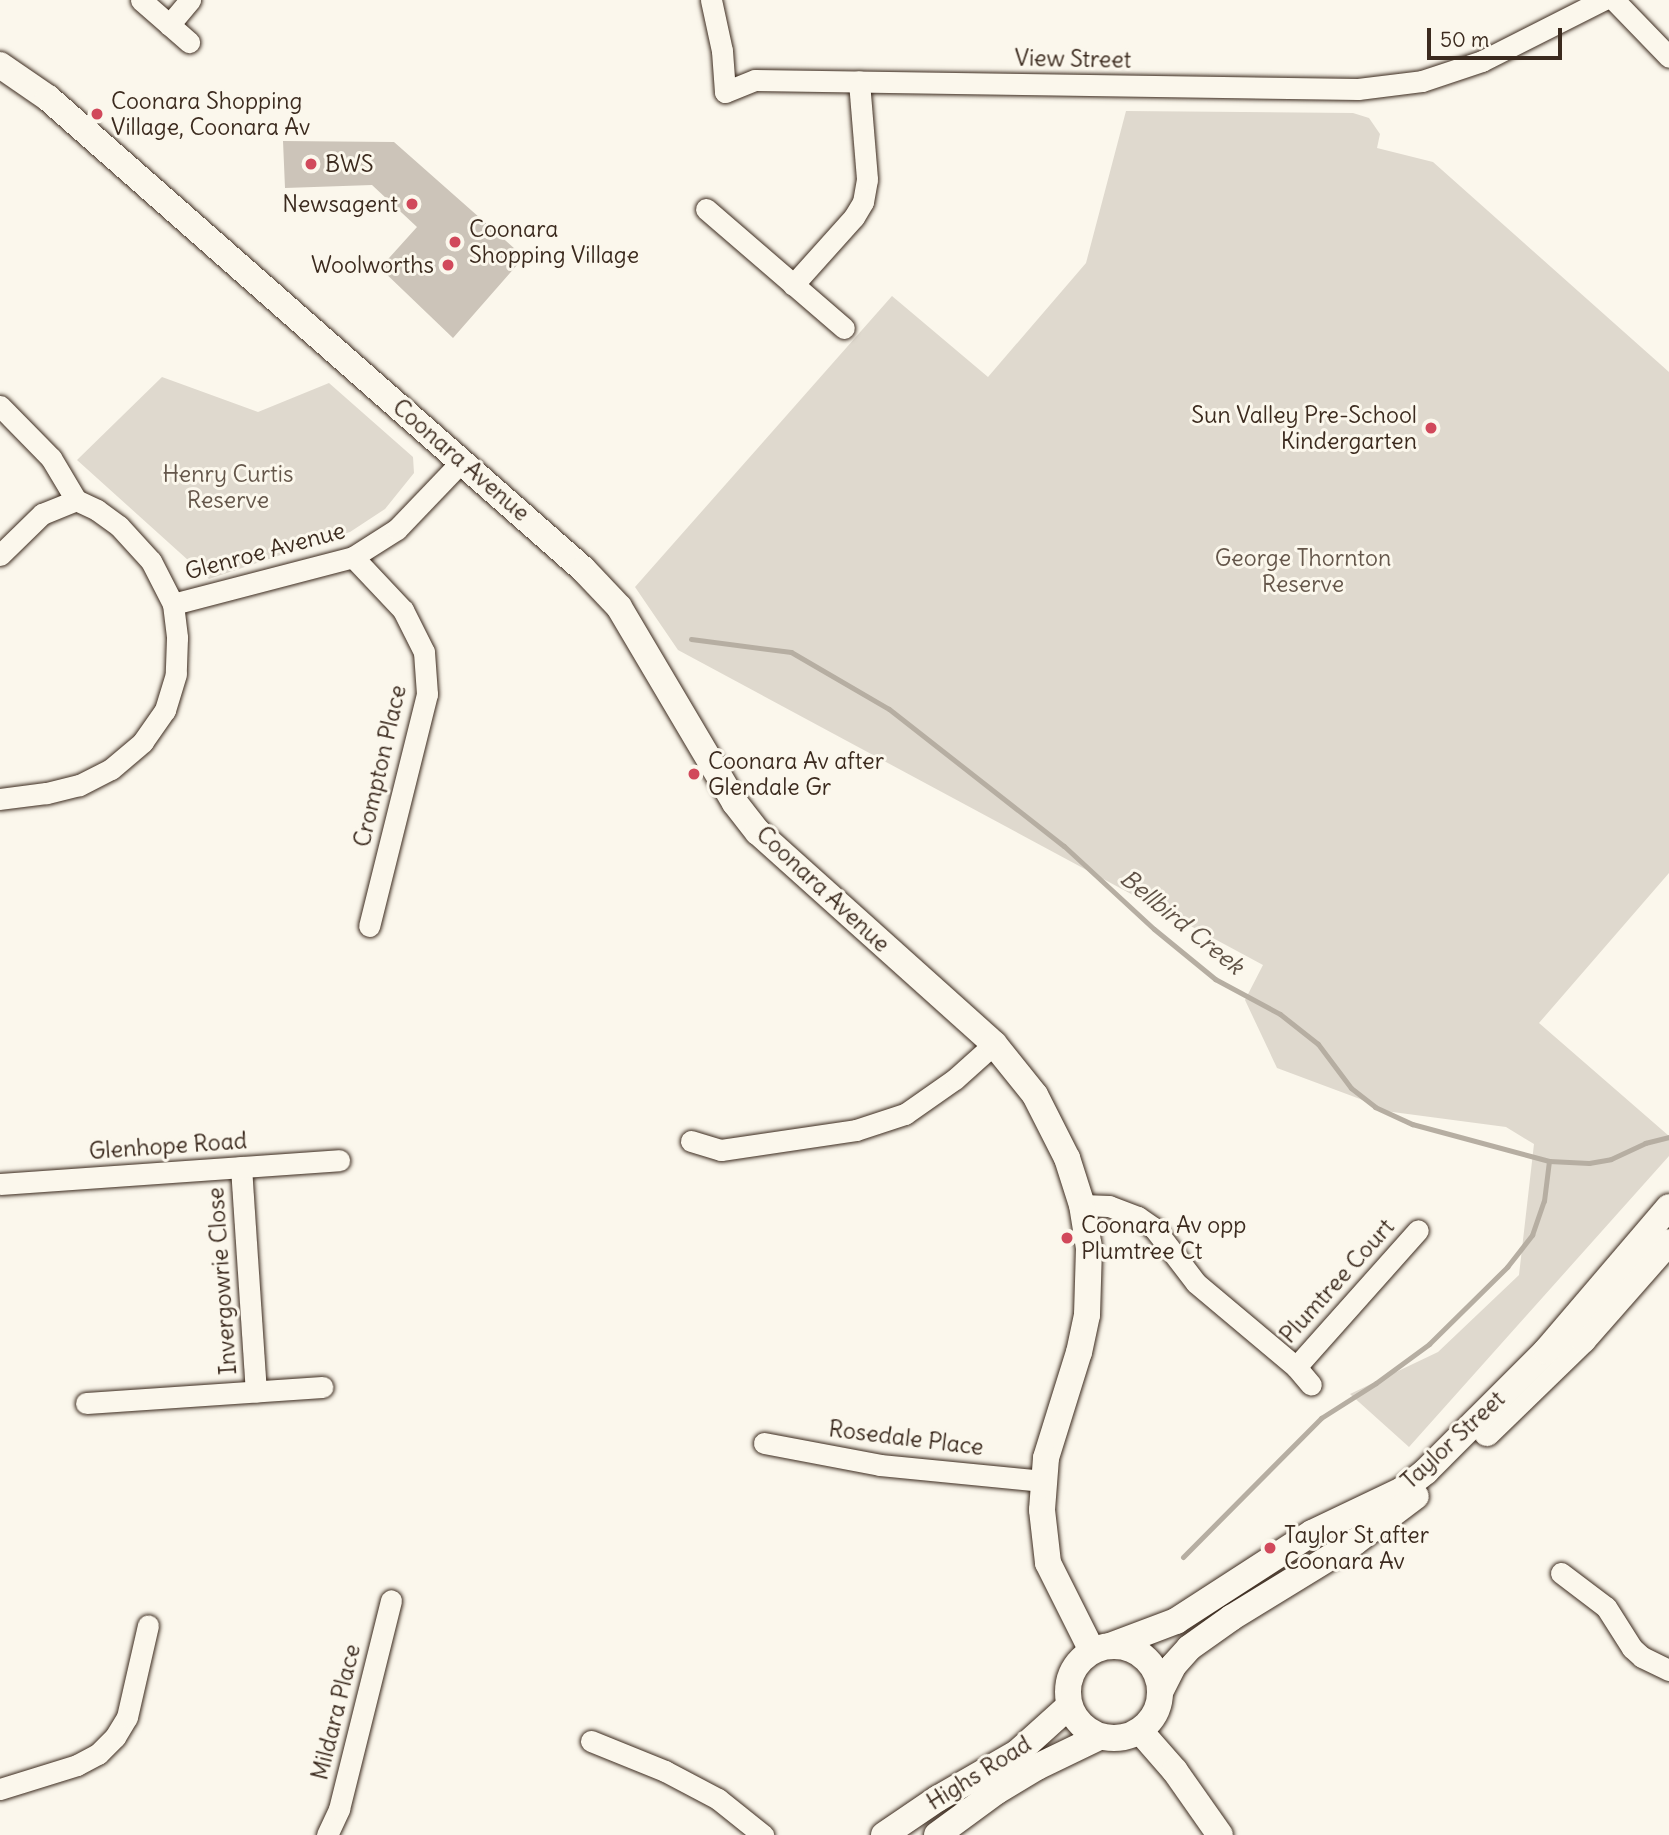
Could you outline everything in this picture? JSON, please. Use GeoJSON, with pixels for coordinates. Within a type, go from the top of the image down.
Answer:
{"type":"FeatureCollection","features":[{"type":"Feature","properties":{"kind":"street"},"geometry":{"type":"LineString","coordinates":[[141,0],[189,42]]}},
{"type":"Feature","properties":{"kind":"street"},"geometry":{"type":"LineString","coordinates":[[169,24],[190,0]]}},
{"type":"Feature","properties":{"kind":"street","name":"View Street"},"geometry":{"type":"LineString","coordinates":[[712,0],[722,51],[725,92],[755,80],[1358,89],[1422,80],[1482,61],[1603,0]]}},
{"type":"Feature","properties":{"kind":"street"},"geometry":{"type":"LineString","coordinates":[[1615,0],[1669,57]]}},
{"type":"Feature","properties":{"kind":"street","name":"Coonara Avenue"},"geometry":{"type":"LineString","coordinates":[[0,65],[48,98],[583,569],[619,607],[729,792],[758,831],[994,1044],[1035,1095],[1053,1126],[1082,1205],[1089,1248],[1087,1315],[1079,1352],[1053,1431],[1042,1480],[1042,1510],[1048,1563],[1101,1648]]}},
{"type":"Feature","properties":{"kind":"street"},"geometry":{"type":"LineString","coordinates":[[793,285],[854,217],[863,201],[867,179],[859,81]]}},
{"type":"Feature","properties":{"kind":"street"},"geometry":{"type":"LineString","coordinates":[[706,209],[844,328]]}},
{"type":"Feature","properties":{"kind":"street"},"geometry":{"type":"LineString","coordinates":[[0,406],[51,458],[76,500],[97,510],[137,544],[151,561],[173,604],[177,638],[176,674],[166,710],[143,742],[111,769],[79,785],[46,793],[0,799]]}},
{"type":"Feature","properties":{"kind":"street","name":"Glenroe Avenue"},"geometry":{"type":"LineString","coordinates":[[173,604],[353,557],[397,530],[462,461]]}},
{"type":"Feature","properties":{"kind":"street"},"geometry":{"type":"LineString","coordinates":[[0,555],[42,514],[76,500]]}},
{"type":"Feature","properties":{"kind":"street","name":"Crompton Place"},"geometry":{"type":"LineString","coordinates":[[353,557],[403,610],[424,652],[428,694],[369,926]]}},
{"type":"Feature","properties":{"kind":"street"},"geometry":{"type":"LineString","coordinates":[[691,1141],[720,1150],[856,1130],[905,1114],[955,1079],[994,1044]]}},
{"type":"Feature","properties":{"kind":"street","name":"Glenhope Road"},"geometry":{"type":"LineString","coordinates":[[0,1184],[339,1160]]}},
{"type":"Feature","properties":{"kind":"street","name":"Invergowrie Close"},"geometry":{"type":"LineString","coordinates":[[241,1167],[256,1391]]}},
{"type":"Feature","properties":{"kind":"street","name":"Plumtree Court"},"geometry":{"type":"LineString","coordinates":[[1082,1205],[1109,1206],[1138,1217],[1154,1228],[1196,1283],[1296,1367],[1311,1385]]}},
{"type":"Feature","properties":{"kind":"street","name":"Taylor Street"},"geometry":{"type":"LineString","coordinates":[[1101,1648],[1176,1621],[1312,1533],[1402,1490],[1426,1471],[1546,1351],[1669,1206]]}},
{"type":"Feature","properties":{"kind":"street","name":"Plumtree Court"},"geometry":{"type":"LineString","coordinates":[[1296,1367],[1418,1230]]}},
{"type":"Feature","properties":{"kind":"street","name":"Taylor Street"},"geometry":{"type":"LineString","coordinates":[[1160,1692],[1173,1666],[1189,1648],[1231,1618],[1355,1542],[1407,1504],[1539,1386],[1669,1242]]}},
{"type":"Feature","properties":{"kind":"street","name":"Invergowrie Close"},"geometry":{"type":"LineString","coordinates":[[86,1403],[322,1387]]}},
{"type":"Feature","properties":{"kind":"street","name":"Rosedale Place"},"geometry":{"type":"LineString","coordinates":[[764,1443],[880,1465],[1042,1480]]}},
{"type":"Feature","properties":{"kind":"street"},"geometry":{"type":"LineString","coordinates":[[1561,1573],[1606,1607],[1632,1648],[1642,1657],[1669,1670]]}},
{"type":"Feature","properties":{"kind":"street","name":"Mildara Place"},"geometry":{"type":"LineString","coordinates":[[327,1835],[339,1809],[391,1600]]}},
{"type":"Feature","properties":{"kind":"street"},"geometry":{"type":"LineString","coordinates":[[0,1789],[77,1765],[98,1754],[115,1737],[127,1717],[148,1625]]}},
{"type":"Feature","properties":{"kind":"street"},"geometry":{"type":"LineString","coordinates":[[1101,1648],[1139,1653],[1158,1677],[1160,1692],[1151,1720],[1140,1731],[1113,1739],[1099,1737],[1086,1730],[1069,1706],[1067,1690],[1071,1675],[1079,1661],[1101,1648]]}},
{"type":"Feature","properties":{"kind":"street","name":"Highs Road"},"geometry":{"type":"LineString","coordinates":[[884,1835],[937,1799],[1029,1745],[1069,1706]]}},
{"type":"Feature","properties":{"kind":"street"},"geometry":{"type":"LineString","coordinates":[[1140,1731],[1175,1771],[1220,1835]]}},
{"type":"Feature","properties":{"kind":"street","name":"Highs Road"},"geometry":{"type":"LineString","coordinates":[[937,1835],[1027,1773],[1099,1737]]}},
{"type":"Feature","properties":{"kind":"street"},"geometry":{"type":"LineString","coordinates":[[591,1741],[666,1771],[718,1799],[763,1835]]}},
{"type":"Feature","properties":{"kind":"green space","name":"George Thornton Reserve"},"geometry":{"type":"Polygon","coordinates":[[[1126,111],[1353,113],[1369,118],[1380,134],[1377,148],[1433,162],[1669,372],[1669,873],[1539,1023],[1669,1136],[1669,1156],[1409,1447],[1350,1394],[1438,1352],[1519,1275],[1534,1144],[1506,1127],[1385,1111],[1277,1068],[1245,1000],[1263,965],[678,650],[635,587],[892,296],[988,377],[1086,263],[1126,111]]]}},
{"type":"Feature","properties":{"kind":"green space","name":"Henry Curtis Reserve"},"geometry":{"type":"Polygon","coordinates":[[[162,377],[258,412],[329,383],[413,457],[414,473],[385,509],[350,532],[209,579],[77,460],[162,377]]]}},
{"type":"Feature","properties":{"kind":"building","name":"Coonara Shopping Village"},"geometry":{"type":"Polygon","coordinates":[[[283,141],[394,142],[524,257],[453,338],[380,268],[417,227],[372,185],[285,188],[283,141]]]}},
{"type":"Feature","properties":{"kind":"waterway","name":"Bellbird Creek"},"geometry":{"type":"LineString","coordinates":[[691,639],[791,652],[889,709],[1064,846],[1154,929],[1215,979],[1280,1014],[1318,1044],[1351,1088],[1375,1107],[1412,1124],[1549,1161],[1589,1163],[1611,1159],[1645,1143],[1669,1137]]}},
{"type":"Feature","properties":{"kind":"waterway"},"geometry":{"type":"LineString","coordinates":[[1183,1557],[1321,1418],[1376,1383],[1429,1344],[1507,1267],[1532,1235],[1544,1201],[1549,1161]]}},
{"type":"Feature","properties":{"kind":"place","name":"Coonara Shopping Village, Coonara Av"},"geometry":{"type":"Point","coordinates":[97,114]}},
{"type":"Feature","properties":{"kind":"place","name":"BWS"},"geometry":{"type":"Point","coordinates":[311,164]}},
{"type":"Feature","properties":{"kind":"place","name":"Newsagent"},"geometry":{"type":"Point","coordinates":[412,204]}},
{"type":"Feature","properties":{"kind":"place","name":"Coonara Shopping Village"},"geometry":{"type":"Point","coordinates":[455,242]}},
{"type":"Feature","properties":{"kind":"place","name":"Woolworths"},"geometry":{"type":"Point","coordinates":[448,265]}},
{"type":"Feature","properties":{"kind":"place","name":"Sun Valley Pre-School Kindergarten"},"geometry":{"type":"Point","coordinates":[1431,428]}},
{"type":"Feature","properties":{"kind":"place","name":"Coonara Av after Glendale Gr"},"geometry":{"type":"Point","coordinates":[694,774]}},
{"type":"Feature","properties":{"kind":"place","name":"Coonara Av opp Plumtree Ct"},"geometry":{"type":"Point","coordinates":[1067,1238]}},
{"type":"Feature","properties":{"kind":"place","name":"Taylor St after Coonara Av"},"geometry":{"type":"Point","coordinates":[1270,1548]}}]}
